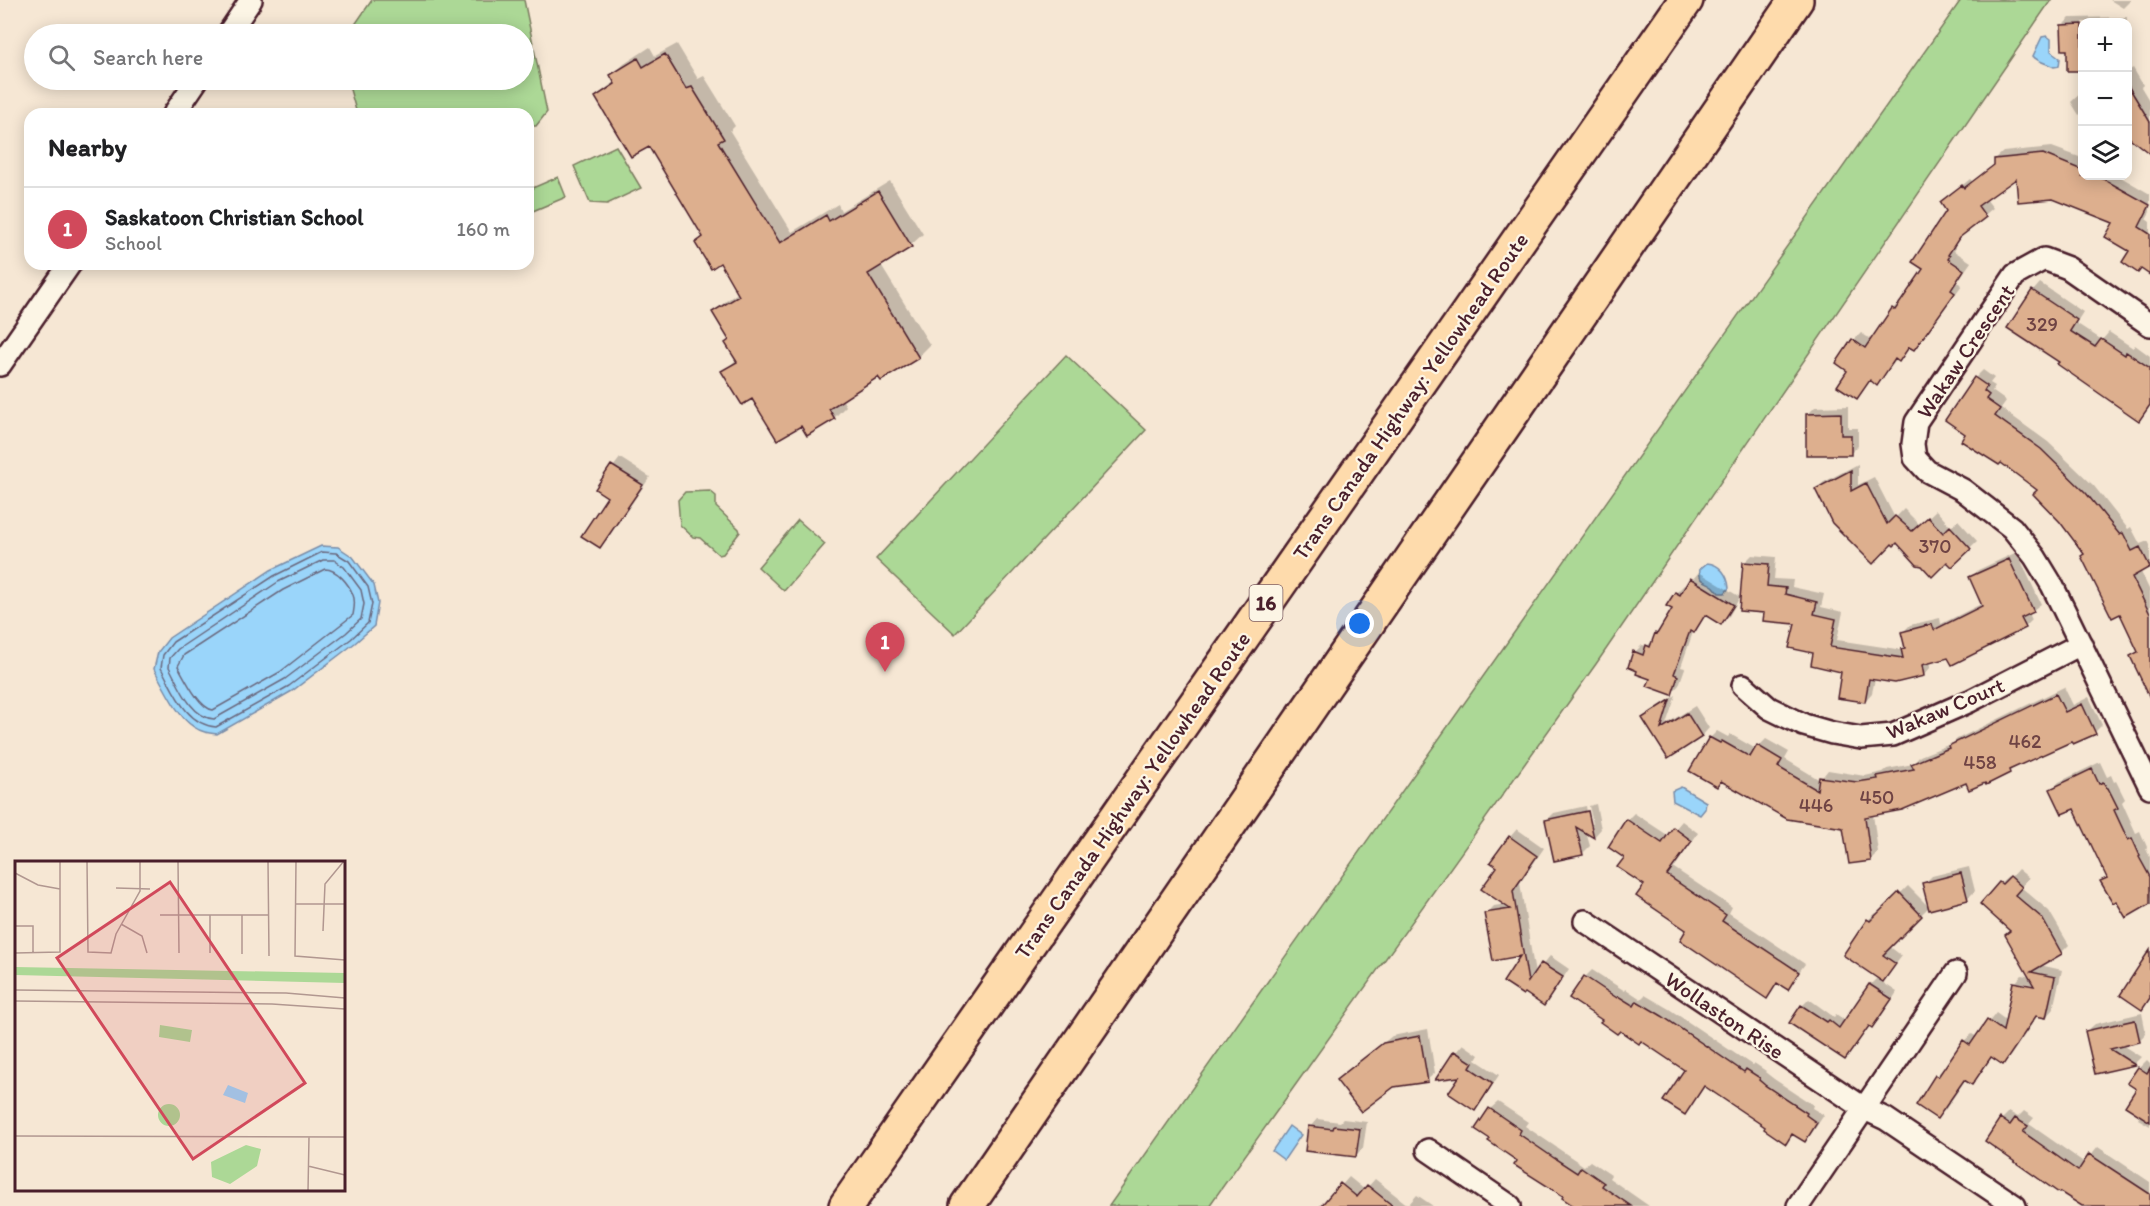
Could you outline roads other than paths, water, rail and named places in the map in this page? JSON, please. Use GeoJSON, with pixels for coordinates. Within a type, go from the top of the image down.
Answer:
{"type":"FeatureCollection","features":[{"type":"Feature","properties":{"kind":"highway","name":"Trans Canada Highway: Yellowhead Route"},"geometry":{"type":"LineString","coordinates":[[846,1206],[1686,0]]}},
{"type":"Feature","properties":{"kind":"highway"},"geometry":{"type":"LineString","coordinates":[[967,1206],[1796,0]]}},
{"type":"Feature","properties":{"kind":"street"},"geometry":{"type":"LineString","coordinates":[[235,24],[251,0]]}},
{"type":"Feature","properties":{"kind":"street"},"geometry":{"type":"LineString","coordinates":[[178,108],[190,90]]}},
{"type":"Feature","properties":{"kind":"street","name":"Wakaw Crescent"},"geometry":{"type":"LineString","coordinates":[[2150,325],[2068,268],[2044,259],[2015,275],[1916,422],[1913,444],[1915,458],[1928,471],[1964,490],[2012,528],[2035,556],[2052,585],[2150,787]]}},
{"type":"Feature","properties":{"kind":"street"},"geometry":{"type":"LineString","coordinates":[[0,365],[66,270]]}},
{"type":"Feature","properties":{"kind":"street","name":"Wakaw Court"},"geometry":{"type":"LineString","coordinates":[[1743,685],[1769,708],[1804,725],[1861,738],[1893,735],[1970,701],[2081,644]]}},
{"type":"Feature","properties":{"kind":"street","name":"Wollaston Rise"},"geometry":{"type":"LineString","coordinates":[[1584,921],[1865,1109],[1886,1119],[2014,1206]]}},
{"type":"Feature","properties":{"kind":"street"},"geometry":{"type":"LineString","coordinates":[[1798,1206],[1956,973]]}},
{"type":"Feature","properties":{"kind":"street"},"geometry":{"type":"LineString","coordinates":[[1428,1150],[1510,1206]]}},
{"type":"Feature","properties":{"kind":"water"},"geometry":{"type":"Polygon","coordinates":[[[2047,36],[2051,39],[2051,51],[2060,58],[2059,66],[2054,67],[2033,56],[2042,37],[2047,36]]]}},
{"type":"Feature","properties":{"kind":"water"},"geometry":{"type":"Polygon","coordinates":[[[321,546],[338,547],[353,557],[374,585],[378,603],[374,626],[292,691],[217,734],[199,730],[188,723],[166,692],[154,669],[158,652],[169,638],[271,570],[321,546]]]}},
{"type":"Feature","properties":{"kind":"water"},"geometry":{"type":"Polygon","coordinates":[[[1707,563],[1719,568],[1725,575],[1729,588],[1725,593],[1719,593],[1701,579],[1700,569],[1707,563]]]}},
{"type":"Feature","properties":{"kind":"water"},"geometry":{"type":"Polygon","coordinates":[[[1681,787],[1706,802],[1705,809],[1700,815],[1673,801],[1672,791],[1681,787]]]}},
{"type":"Feature","properties":{"kind":"water"},"geometry":{"type":"Polygon","coordinates":[[[1289,1126],[1301,1135],[1284,1160],[1272,1151],[1289,1126]]]}},
{"type":"Feature","properties":{"kind":"place","name":"Saskatoon Christian School"},"geometry":{"type":"Point","coordinates":[885,672]}}]}
